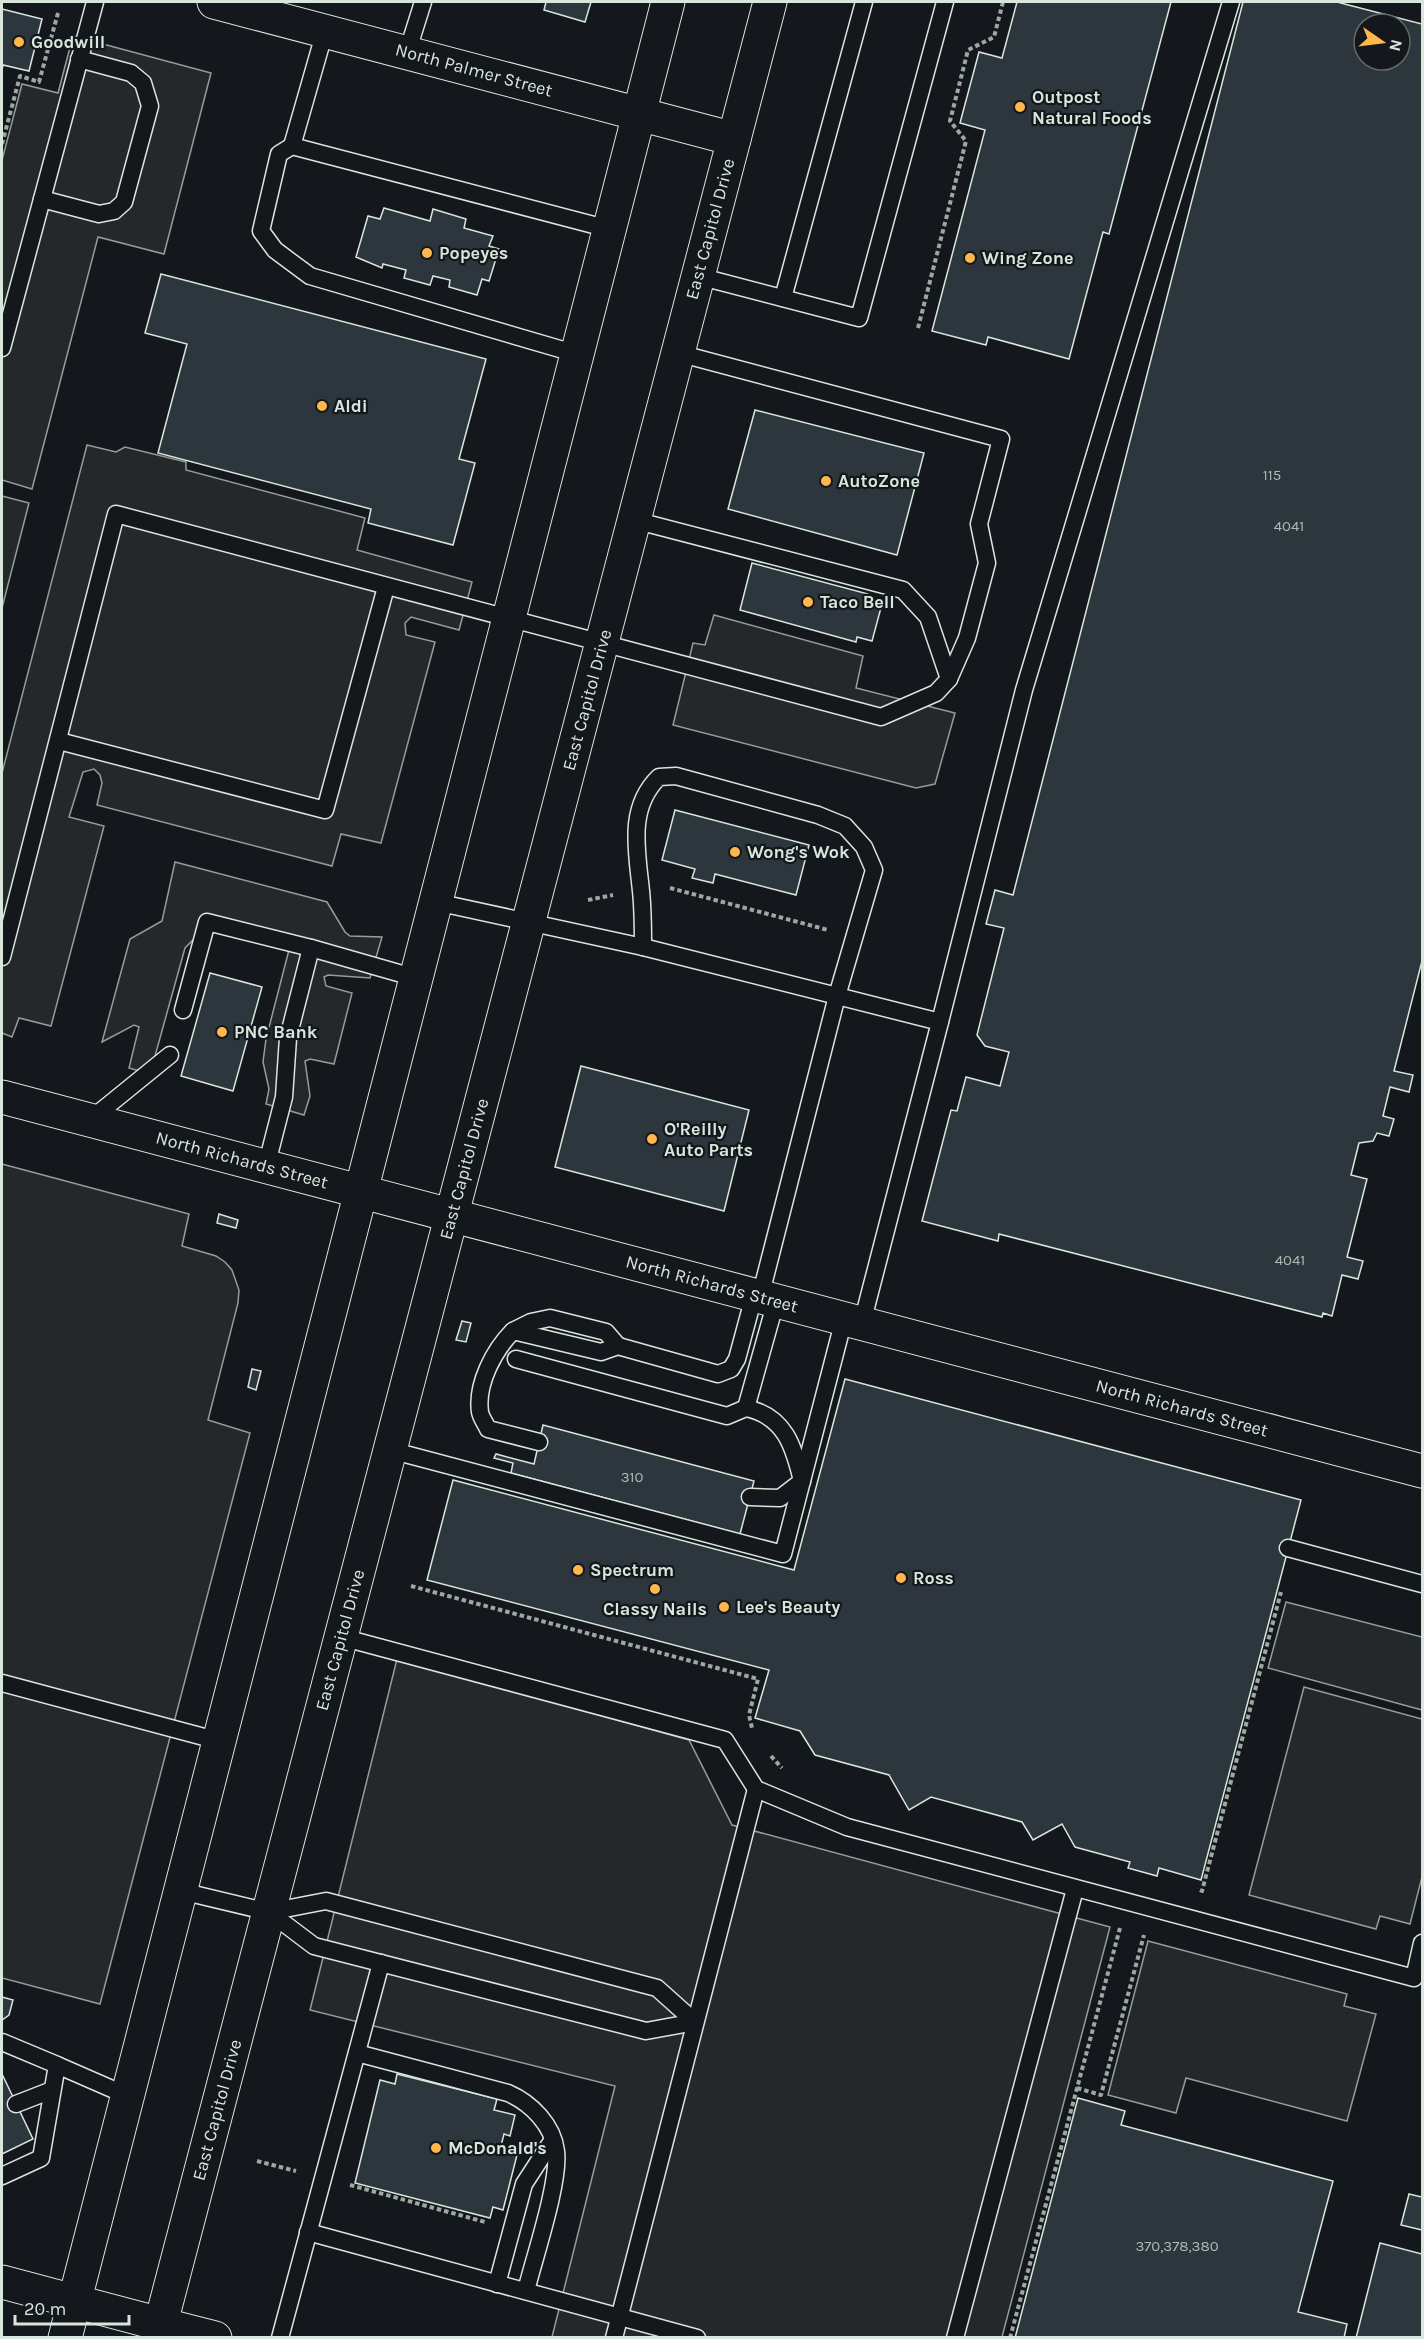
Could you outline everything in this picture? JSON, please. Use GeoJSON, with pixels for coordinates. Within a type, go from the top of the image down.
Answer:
{"type":"FeatureCollection","features":[{"type":"Feature","properties":{"kind":"main road","name":"North Palmer Street"},"geometry":{"type":"LineString","coordinates":[[214,2],[734,139]]}},
{"type":"Feature","properties":{"kind":"main road"},"geometry":{"type":"LineString","coordinates":[[65,2337],[668,2]]}},
{"type":"Feature","properties":{"kind":"main road","name":"East Capitol Drive"},"geometry":{"type":"LineString","coordinates":[[158,2331],[770,2]]}},
{"type":"Feature","properties":{"kind":"main road","name":"North Richards Street"},"geometry":{"type":"LineString","coordinates":[[2,1096],[1422,1472]]}},
{"type":"Feature","properties":{"kind":"main road"},"geometry":{"type":"LineString","coordinates":[[2,2282],[74,2301],[158,2331],[214,2337]]}},
{"type":"Feature","properties":{"kind":"lane"},"geometry":{"type":"LineString","coordinates":[[2,348],[95,2]]}},
{"type":"Feature","properties":{"kind":"lane"},"geometry":{"type":"LineString","coordinates":[[407,53],[423,2]]}},
{"type":"Feature","properties":{"kind":"lane"},"geometry":{"type":"LineString","coordinates":[[783,298],[864,2]]}},
{"type":"Feature","properties":{"kind":"lane"},"geometry":{"type":"LineString","coordinates":[[698,276],[859,318],[945,2]]}},
{"type":"Feature","properties":{"kind":"lane"},"geometry":{"type":"LineString","coordinates":[[390,1450],[783,1554],[802,1481],[853,1321],[940,1022],[1024,690],[1231,2]]}},
{"type":"Feature","properties":{"kind":"lane"},"geometry":{"type":"LineString","coordinates":[[325,31],[292,146],[279,154],[261,231],[274,250],[310,276],[577,354]]}},
{"type":"Feature","properties":{"kind":"lane"},"geometry":{"type":"LineString","coordinates":[[42,199],[99,214],[114,211],[124,202],[150,106],[143,83],[130,73],[79,60]]}},
{"type":"Feature","properties":{"kind":"lane"},"geometry":{"type":"LineString","coordinates":[[292,146],[609,229]]}},
{"type":"Feature","properties":{"kind":"lane"},"geometry":{"type":"LineString","coordinates":[[2,957],[116,514],[881,717],[936,693],[950,679],[967,638],[987,563],[979,524],[1001,439],[678,353]]}},
{"type":"Feature","properties":{"kind":"lane"},"geometry":{"type":"LineString","coordinates":[[634,520],[903,590],[928,617],[950,679]]}},
{"type":"Feature","properties":{"kind":"lane"},"geometry":{"type":"LineString","coordinates":[[59,741],[325,810],[386,587]]}},
{"type":"Feature","properties":{"kind":"lane"},"geometry":{"type":"LineString","coordinates":[[643,947],[641,889],[635,835],[640,807],[649,787],[660,777],[676,776],[818,815],[845,826],[864,847],[874,870],[837,996],[763,1298],[746,1408]]}},
{"type":"Feature","properties":{"kind":"lane"},"geometry":{"type":"LineString","coordinates":[[436,902],[643,947],[940,1022]]}},
{"type":"Feature","properties":{"kind":"lane"},"geometry":{"type":"LineString","coordinates":[[183,1010],[207,922],[311,948],[416,978]]}},
{"type":"Feature","properties":{"kind":"lane"},"geometry":{"type":"LineString","coordinates":[[266,1167],[284,1097],[288,1038],[311,948]]}},
{"type":"Feature","properties":{"kind":"lane"},"geometry":{"type":"LineString","coordinates":[[90,1120],[170,1055]]}},
{"type":"Feature","properties":{"kind":"lane"},"geometry":{"type":"LineString","coordinates":[[539,1442],[488,1429],[480,1413],[481,1396],[495,1352],[513,1331],[601,1352],[618,1346],[718,1374],[731,1369],[738,1359],[763,1298]]}},
{"type":"Feature","properties":{"kind":"lane"},"geometry":{"type":"LineString","coordinates":[[516,1359],[727,1416],[746,1408],[760,1410],[782,1426],[794,1446],[802,1481]]}},
{"type":"Feature","properties":{"kind":"lane"},"geometry":{"type":"LineString","coordinates":[[750,1497],[780,1498],[802,1481]]}},
{"type":"Feature","properties":{"kind":"lane"},"geometry":{"type":"LineString","coordinates":[[1288,1548],[1422,1584]]}},
{"type":"Feature","properties":{"kind":"lane"},"geometry":{"type":"LineString","coordinates":[[341,1637],[725,1740],[756,1789],[847,1827],[1414,1978],[1422,1943]]}},
{"type":"Feature","properties":{"kind":"lane"},"geometry":{"type":"LineString","coordinates":[[2,1683],[219,1741]]}},
{"type":"Feature","properties":{"kind":"lane"},"geometry":{"type":"LineString","coordinates":[[614,2337],[756,1789]]}},
{"type":"Feature","properties":{"kind":"lane"},"geometry":{"type":"LineString","coordinates":[[955,2337],[1075,1889]]}},
{"type":"Feature","properties":{"kind":"lane"},"geometry":{"type":"LineString","coordinates":[[181,1891],[269,1912],[314,1946],[646,2031],[695,2022]]}},
{"type":"Feature","properties":{"kind":"lane"},"geometry":{"type":"LineString","coordinates":[[269,1912],[326,1901],[657,1988],[695,2022]]}},
{"type":"Feature","properties":{"kind":"lane"},"geometry":{"type":"LineString","coordinates":[[280,2337],[381,1963]]}},
{"type":"Feature","properties":{"kind":"lane"},"geometry":{"type":"LineString","coordinates":[[2,2042],[128,2096]]}},
{"type":"Feature","properties":{"kind":"lane"},"geometry":{"type":"LineString","coordinates":[[357,2053],[516,2096],[536,2111],[548,2129],[556,2150],[555,2174],[526,2291]]}},
{"type":"Feature","properties":{"kind":"lane"},"geometry":{"type":"LineString","coordinates":[[2,2176],[41,2158],[57,2065]]}},
{"type":"Feature","properties":{"kind":"lane"},"geometry":{"type":"LineString","coordinates":[[16,2104],[52,2090]]}},
{"type":"Feature","properties":{"kind":"lane"},"geometry":{"type":"LineString","coordinates":[[497,2284],[524,2184],[552,2141]]}},
{"type":"Feature","properties":{"kind":"lane"},"geometry":{"type":"LineString","coordinates":[[309,2232],[697,2337]]}},
{"type":"Feature","properties":{"kind":"path"},"geometry":{"type":"LineString","coordinates":[[918,328],[966,141],[950,121],[968,50],[994,37],[1004,2]]}},
{"type":"Feature","properties":{"kind":"path"},"geometry":{"type":"LineString","coordinates":[[2,144],[20,76],[39,82],[58,13]]}},
{"type":"Feature","properties":{"kind":"path"},"geometry":{"type":"LineString","coordinates":[[588,900],[658,885],[855,937]]}},
{"type":"Feature","properties":{"kind":"path"},"geometry":{"type":"LineString","coordinates":[[411,1586],[758,1678],[749,1715],[753,1733]]}},
{"type":"Feature","properties":{"kind":"path"},"geometry":{"type":"LineString","coordinates":[[1191,1888],[1202,1891],[1281,1592]]}},
{"type":"Feature","properties":{"kind":"path"},"geometry":{"type":"LineString","coordinates":[[765,1750],[785,1771]]}},
{"type":"Feature","properties":{"kind":"path"},"geometry":{"type":"LineString","coordinates":[[1010,2337],[1119,1928],[1128,1930]]}},
{"type":"Feature","properties":{"kind":"path"},"geometry":{"type":"LineString","coordinates":[[1077,2088],[1101,2095],[1144,1934],[1136,1932]]}},
{"type":"Feature","properties":{"kind":"path"},"geometry":{"type":"LineString","coordinates":[[348,2185],[512,2229]]}},
{"type":"Feature","properties":{"kind":"shaded area"},"geometry":{"type":"Polygon","coordinates":[[[73,36],[211,73],[164,254],[98,237],[32,489],[2,480],[2,160],[22,84],[58,93],[73,36]]]}},
{"type":"Feature","properties":{"kind":"shaded area"},"geometry":{"type":"Polygon","coordinates":[[[87,445],[116,452],[125,447],[186,462],[186,470],[365,518],[357,550],[472,582],[459,630],[411,617],[405,623],[406,635],[435,642],[381,843],[341,834],[332,866],[97,805],[102,783],[100,775],[94,769],[83,772],[69,817],[104,826],[51,1026],[19,1018],[12,1037],[2,1033],[2,773],[87,445]]]}},
{"type":"Feature","properties":{"kind":"shaded area"},"geometry":{"type":"Polygon","coordinates":[[[2,496],[29,503],[2,608],[2,496]]]}},
{"type":"Feature","properties":{"kind":"shaded area"},"geometry":{"type":"Polygon","coordinates":[[[714,615],[863,656],[856,688],[955,713],[935,784],[916,788],[673,725],[693,643],[705,645],[714,615]]]}},
{"type":"Feature","properties":{"kind":"shaded area"},"geometry":{"type":"Polygon","coordinates":[[[175,862],[327,902],[345,932],[350,936],[382,937],[370,978],[328,975],[324,977],[326,986],[352,993],[334,1064],[310,1059],[305,1061],[310,1096],[304,1115],[266,1104],[269,1089],[263,1062],[266,1039],[290,946],[218,928],[201,932],[185,948],[150,1074],[129,1068],[139,1027],[134,1025],[102,1042],[130,939],[162,921],[175,862]]]}},
{"type":"Feature","properties":{"kind":"shaded area"},"geometry":{"type":"Polygon","coordinates":[[[2,1164],[189,1214],[182,1246],[216,1256],[225,1262],[232,1270],[239,1290],[238,1303],[208,1420],[250,1433],[100,2004],[2,1978],[2,1164]]]}},
{"type":"Feature","properties":{"kind":"shaded area"},"geometry":{"type":"Polygon","coordinates":[[[1286,1602],[1422,1637],[1422,1710],[1268,1668],[1286,1602]]]}},
{"type":"Feature","properties":{"kind":"shaded area"},"geometry":{"type":"Polygon","coordinates":[[[397,1659],[689,1740],[732,1825],[1110,1927],[1002,2337],[552,2337],[615,2086],[310,2010],[397,1659]]]}},
{"type":"Feature","properties":{"kind":"shaded area"},"geometry":{"type":"Polygon","coordinates":[[[1304,1687],[1422,1719],[1422,1877],[1410,1924],[1380,1916],[1376,1929],[1249,1895],[1304,1687]]]}},
{"type":"Feature","properties":{"kind":"shaded area"},"geometry":{"type":"Polygon","coordinates":[[[1148,1941],[1347,1994],[1344,2006],[1376,2014],[1347,2121],[1186,2078],[1176,2113],[1108,2095],[1148,1941]]]}},
{"type":"Feature","properties":{"kind":"building"},"geometry":{"type":"Polygon","coordinates":[[[546,2],[591,2],[585,22],[544,10],[546,2]]]}},
{"type":"Feature","properties":{"kind":"building"},"geometry":{"type":"Polygon","coordinates":[[[1017,2],[1171,2],[1109,234],[1103,232],[1069,359],[988,337],[986,345],[932,331],[985,130],[960,123],[979,52],[1002,58],[1017,2]]]}},
{"type":"Feature","properties":{"kind":"building"},"geometry":{"type":"Polygon","coordinates":[[[1243,2],[1337,2],[1376,12],[1352,12],[1352,72],[1412,72],[1412,21],[1422,24],[1422,961],[1394,1071],[1413,1075],[1409,1092],[1390,1087],[1383,1116],[1394,1119],[1389,1136],[1377,1133],[1373,1141],[1359,1143],[1351,1175],[1367,1179],[1347,1257],[1363,1261],[1358,1279],[1342,1275],[1332,1316],[1323,1313],[1322,1317],[999,1234],[998,1241],[922,1221],[951,1110],[957,1111],[966,1077],[1000,1086],[1009,1052],[985,1046],[977,1035],[1004,928],[986,924],[995,890],[1013,895],[1243,2]]]}},
{"type":"Feature","properties":{"kind":"building","name":"Goodwill"},"geometry":{"type":"Polygon","coordinates":[[[2,9],[42,19],[29,71],[3,65],[2,70],[2,9]]]}},
{"type":"Feature","properties":{"kind":"building","name":"Popeyes"},"geometry":{"type":"Polygon","coordinates":[[[384,208],[430,221],[433,209],[466,219],[464,228],[493,236],[489,246],[499,249],[489,281],[482,279],[477,295],[449,287],[450,280],[433,276],[430,285],[404,278],[406,270],[383,264],[382,268],[356,257],[368,216],[380,219],[384,208]]]}},
{"type":"Feature","properties":{"kind":"building","name":"Aldi"},"geometry":{"type":"Polygon","coordinates":[[[161,274],[486,359],[459,459],[475,463],[453,545],[368,523],[371,509],[158,453],[187,344],[145,333],[161,274]]]}},
{"type":"Feature","properties":{"kind":"building","name":"AutoZone"},"geometry":{"type":"Polygon","coordinates":[[[755,410],[924,453],[897,555],[728,509],[755,410]]]}},
{"type":"Feature","properties":{"kind":"building","name":"Taco Bell"},"geometry":{"type":"Polygon","coordinates":[[[752,563],[868,594],[867,600],[882,604],[872,641],[857,637],[856,642],[740,610],[752,563]]]}},
{"type":"Feature","properties":{"kind":"building","name":"Wong's Wok"},"geometry":{"type":"Polygon","coordinates":[[[675,810],[809,845],[796,895],[715,874],[713,883],[692,878],[695,869],[662,860],[675,810]]]}},
{"type":"Feature","properties":{"kind":"building","name":"PNC Bank"},"geometry":{"type":"Polygon","coordinates":[[[210,973],[262,987],[233,1091],[181,1076],[210,973]]]}},
{"type":"Feature","properties":{"kind":"building","name":"O'Reilly Auto Parts"},"geometry":{"type":"Polygon","coordinates":[[[581,1066],[749,1110],[724,1211],[555,1167],[581,1066]]]}},
{"type":"Feature","properties":{"kind":"building"},"geometry":{"type":"Polygon","coordinates":[[[219,1214],[238,1220],[236,1228],[217,1223],[219,1214]]]}},
{"type":"Feature","properties":{"kind":"building"},"geometry":{"type":"Polygon","coordinates":[[[462,1321],[471,1323],[466,1342],[456,1340],[462,1321]]]}},
{"type":"Feature","properties":{"kind":"building"},"geometry":{"type":"Polygon","coordinates":[[[252,1369],[261,1371],[256,1390],[248,1387],[252,1369]]]}},
{"type":"Feature","properties":{"kind":"building"},"geometry":{"type":"Polygon","coordinates":[[[845,1379],[1301,1500],[1201,1880],[1159,1868],[1157,1876],[1128,1868],[1130,1862],[1075,1847],[1062,1824],[1033,1840],[1022,1822],[931,1797],[909,1810],[889,1775],[815,1755],[800,1731],[755,1718],[769,1670],[427,1580],[453,1480],[794,1570],[845,1379]]]}},
{"type":"Feature","properties":{"kind":"building"},"geometry":{"type":"Polygon","coordinates":[[[543,1425],[754,1481],[740,1534],[511,1473],[513,1463],[494,1458],[496,1454],[534,1464],[543,1425]]]}},
{"type":"Feature","properties":{"kind":"building"},"geometry":{"type":"Polygon","coordinates":[[[2,1997],[13,2000],[9,2015],[2,2020],[2,1997]]]}},
{"type":"Feature","properties":{"kind":"building"},"geometry":{"type":"Polygon","coordinates":[[[2,2074],[33,2139],[2,2154],[2,2074]]]}},
{"type":"Feature","properties":{"kind":"building","name":"McDonald's"},"geometry":{"type":"Polygon","coordinates":[[[397,2074],[497,2099],[494,2110],[515,2115],[510,2136],[504,2134],[501,2146],[518,2151],[503,2210],[493,2207],[490,2218],[355,2183],[380,2080],[395,2084],[397,2074]]]}},
{"type":"Feature","properties":{"kind":"building"},"geometry":{"type":"Polygon","coordinates":[[[1078,2098],[1125,2111],[1121,2125],[1333,2181],[1298,2312],[1347,2324],[1344,2338],[1015,2338],[1078,2098]]]}},
{"type":"Feature","properties":{"kind":"building"},"geometry":{"type":"Polygon","coordinates":[[[1409,2194],[1422,2197],[1422,2230],[1401,2225],[1409,2194]]]}},
{"type":"Feature","properties":{"kind":"building"},"geometry":{"type":"Polygon","coordinates":[[[1380,2243],[1422,2254],[1422,2338],[1356,2338],[1380,2243]]]}},
{"type":"Feature","properties":{"kind":"place","name":"Goodwill"},"geometry":{"type":"Point","coordinates":[19,42]}},
{"type":"Feature","properties":{"kind":"place","name":"Outpost Natural Foods"},"geometry":{"type":"Point","coordinates":[1020,107]}},
{"type":"Feature","properties":{"kind":"place","name":"Popeyes"},"geometry":{"type":"Point","coordinates":[427,253]}},
{"type":"Feature","properties":{"kind":"place","name":"Wing Zone"},"geometry":{"type":"Point","coordinates":[970,258]}},
{"type":"Feature","properties":{"kind":"place","name":"Aldi"},"geometry":{"type":"Point","coordinates":[322,406]}},
{"type":"Feature","properties":{"kind":"place","name":"AutoZone"},"geometry":{"type":"Point","coordinates":[826,481]}},
{"type":"Feature","properties":{"kind":"place","name":"Taco Bell"},"geometry":{"type":"Point","coordinates":[808,602]}},
{"type":"Feature","properties":{"kind":"place","name":"Wong's Wok"},"geometry":{"type":"Point","coordinates":[735,852]}},
{"type":"Feature","properties":{"kind":"place","name":"PNC Bank"},"geometry":{"type":"Point","coordinates":[222,1032]}},
{"type":"Feature","properties":{"kind":"place","name":"O'Reilly Auto Parts"},"geometry":{"type":"Point","coordinates":[652,1139]}},
{"type":"Feature","properties":{"kind":"place","name":"Spectrum"},"geometry":{"type":"Point","coordinates":[578,1570]}},
{"type":"Feature","properties":{"kind":"place","name":"Ross"},"geometry":{"type":"Point","coordinates":[901,1578]}},
{"type":"Feature","properties":{"kind":"place","name":"Classy Nails"},"geometry":{"type":"Point","coordinates":[655,1589]}},
{"type":"Feature","properties":{"kind":"place","name":"Lee's Beauty"},"geometry":{"type":"Point","coordinates":[724,1607]}},
{"type":"Feature","properties":{"kind":"place","name":"McDonald's"},"geometry":{"type":"Point","coordinates":[436,2148]}}]}
